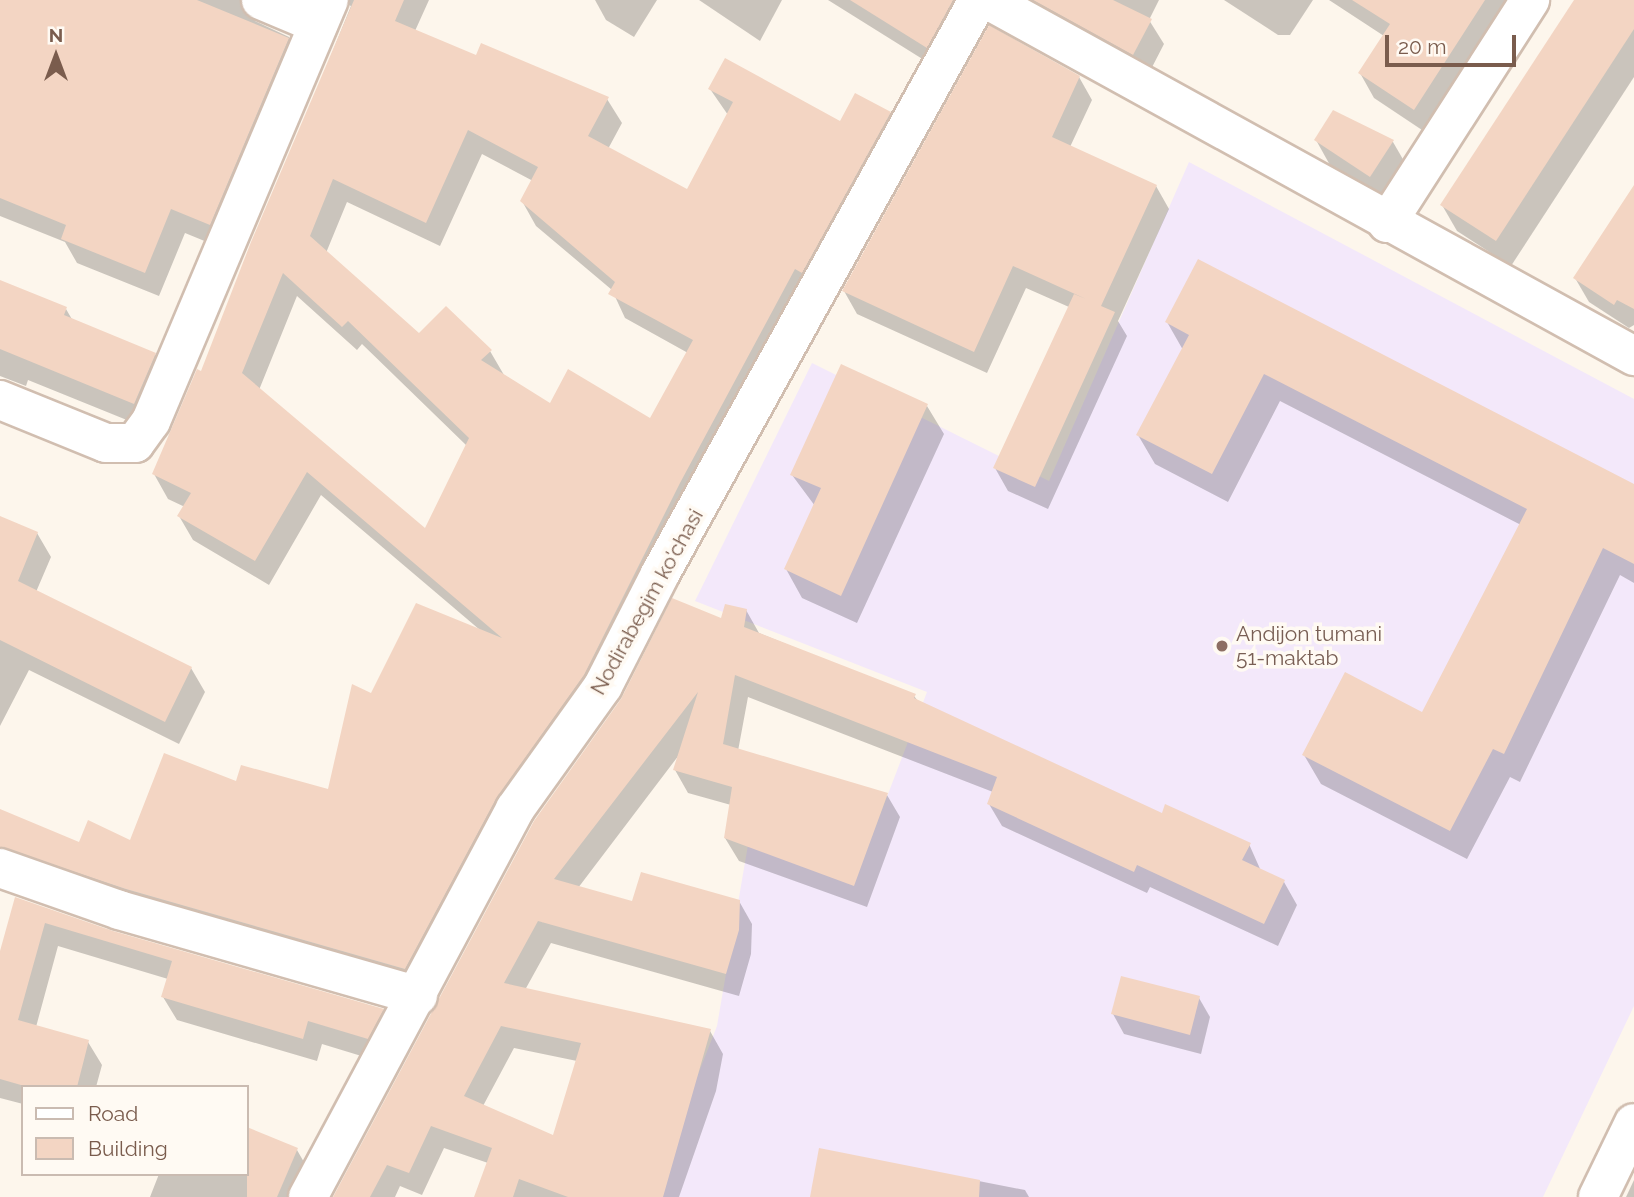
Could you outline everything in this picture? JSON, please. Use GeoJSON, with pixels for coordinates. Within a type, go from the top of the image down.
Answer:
{"type":"FeatureCollection","features":[{"type":"Feature","properties":{"kind":"lane"},"geometry":{"type":"LineString","coordinates":[[0,400],[106,443],[135,443],[151,421],[324,12],[261,0]]}},
{"type":"Feature","properties":{"kind":"lane","name":"Nodirabegim ko'chasi"},"geometry":{"type":"LineString","coordinates":[[308,1197],[418,996],[515,809],[603,686],[660,574],[978,0]]}},
{"type":"Feature","properties":{"kind":"lane"},"geometry":{"type":"LineString","coordinates":[[988,0],[1387,223],[1634,356]]}},
{"type":"Feature","properties":{"kind":"lane"},"geometry":{"type":"LineString","coordinates":[[1387,223],[1530,0]]}},
{"type":"Feature","properties":{"kind":"lane"},"geometry":{"type":"LineString","coordinates":[[0,868],[119,911],[418,996]]}},
{"type":"Feature","properties":{"kind":"lane"},"geometry":{"type":"LineString","coordinates":[[1598,1197],[1634,1123]]}},
{"type":"Feature","properties":{"kind":"shaded area","name":"Andijon tumani 51-maktab"},"geometry":{"type":"Polygon","coordinates":[[[1189,162],[1634,399],[1634,1006],[1543,1197],[650,1197],[717,1026],[756,798],[872,836],[927,692],[695,601],[812,363],[1049,481],[1189,162]]]}},
{"type":"Feature","properties":{"kind":"building"},"geometry":{"type":"Polygon","coordinates":[[[0,0],[197,0],[289,38],[210,225],[171,209],[145,273],[61,239],[66,225],[0,198],[0,0]]]}},
{"type":"Feature","properties":{"kind":"building"},"geometry":{"type":"Polygon","coordinates":[[[354,0],[404,0],[395,21],[476,55],[481,43],[609,97],[588,136],[687,189],[733,102],[708,89],[725,58],[840,121],[855,93],[891,112],[802,273],[795,269],[680,483],[584,675],[496,799],[405,969],[126,889],[0,847],[0,809],[79,842],[88,820],[130,840],[164,753],[236,781],[241,765],[328,789],[352,684],[371,693],[416,603],[502,638],[307,472],[255,561],[177,516],[191,493],[152,474],[197,369],[201,371],[251,242],[354,0]],[[468,130],[426,223],[333,179],[310,236],[419,333],[446,306],[492,350],[481,360],[550,403],[568,369],[650,418],[693,340],[608,294],[615,282],[520,201],[538,167],[468,130]],[[283,273],[242,373],[425,528],[469,438],[348,321],[342,327],[283,273]]]}},
{"type":"Feature","properties":{"kind":"building"},"geometry":{"type":"Polygon","coordinates":[[[850,0],[953,0],[927,48],[850,0]]]}},
{"type":"Feature","properties":{"kind":"building"},"geometry":{"type":"Polygon","coordinates":[[[1033,0],[1113,0],[1152,19],[1133,55],[1033,0]]]}},
{"type":"Feature","properties":{"kind":"building"},"geometry":{"type":"Polygon","coordinates":[[[1352,0],[1485,0],[1414,110],[1358,73],[1390,24],[1352,0]]]}},
{"type":"Feature","properties":{"kind":"building"},"geometry":{"type":"Polygon","coordinates":[[[1574,0],[1634,0],[1634,29],[1496,241],[1440,205],[1574,0]]]}},
{"type":"Feature","properties":{"kind":"building"},"geometry":{"type":"Polygon","coordinates":[[[989,25],[1080,76],[1052,137],[1157,185],[1101,306],[1115,312],[1035,487],[993,468],[1074,294],[1086,299],[1013,266],[974,352],[842,291],[989,25]]]}},
{"type":"Feature","properties":{"kind":"building"},"geometry":{"type":"Polygon","coordinates":[[[1333,110],[1394,140],[1370,177],[1314,140],[1333,110]]]}},
{"type":"Feature","properties":{"kind":"building"},"geometry":{"type":"Polygon","coordinates":[[[1634,185],[1634,309],[1617,300],[1614,305],[1573,278],[1634,185]]]}},
{"type":"Feature","properties":{"kind":"building"},"geometry":{"type":"Polygon","coordinates":[[[1198,259],[1634,484],[1634,564],[1603,548],[1504,754],[1493,749],[1450,831],[1302,755],[1345,672],[1422,712],[1527,509],[1264,374],[1212,474],[1136,435],[1189,335],[1165,322],[1198,259]]]}},
{"type":"Feature","properties":{"kind":"building"},"geometry":{"type":"Polygon","coordinates":[[[0,280],[67,307],[64,315],[156,353],[134,404],[0,349],[0,280]]]}},
{"type":"Feature","properties":{"kind":"building"},"geometry":{"type":"Polygon","coordinates":[[[841,364],[928,404],[841,596],[784,569],[821,488],[790,475],[841,364]]]}},
{"type":"Feature","properties":{"kind":"building"},"geometry":{"type":"Polygon","coordinates":[[[0,516],[38,532],[18,581],[192,667],[165,722],[0,640],[0,516]]]}},
{"type":"Feature","properties":{"kind":"building"},"geometry":{"type":"Polygon","coordinates":[[[672,598],[721,618],[725,604],[747,609],[744,627],[916,694],[914,698],[1162,813],[1165,804],[1251,843],[1242,860],[1285,880],[1264,924],[1137,865],[1134,872],[987,804],[997,777],[735,675],[723,744],[888,793],[854,886],[724,838],[732,787],[673,770],[698,692],[554,879],[632,901],[641,872],[740,900],[739,930],[726,974],[538,921],[504,983],[711,1029],[663,1197],[568,1197],[519,1179],[513,1197],[474,1197],[492,1148],[431,1126],[409,1173],[387,1165],[370,1197],[333,1197],[534,821],[621,699],[672,598]],[[501,1026],[464,1096],[553,1135],[581,1043],[501,1026]]]}},
{"type":"Feature","properties":{"kind":"building"},"geometry":{"type":"Polygon","coordinates":[[[15,897],[113,931],[384,1009],[368,1039],[308,1021],[303,1039],[161,997],[172,961],[45,923],[18,1020],[89,1040],[78,1085],[21,1085],[0,1079],[0,951],[15,897]]]}},
{"type":"Feature","properties":{"kind":"building"},"geometry":{"type":"Polygon","coordinates":[[[1121,976],[1200,996],[1190,1035],[1111,1014],[1121,976]]]}},
{"type":"Feature","properties":{"kind":"building"},"geometry":{"type":"Polygon","coordinates":[[[248,1127],[298,1148],[277,1197],[247,1197],[248,1127]]]}},
{"type":"Feature","properties":{"kind":"building"},"geometry":{"type":"Polygon","coordinates":[[[819,1148],[980,1180],[979,1197],[810,1197],[819,1148]]]}},
{"type":"Feature","properties":{"kind":"place","name":"Andijon tumani 51-maktab"},"geometry":{"type":"Point","coordinates":[1222,646]}}]}
